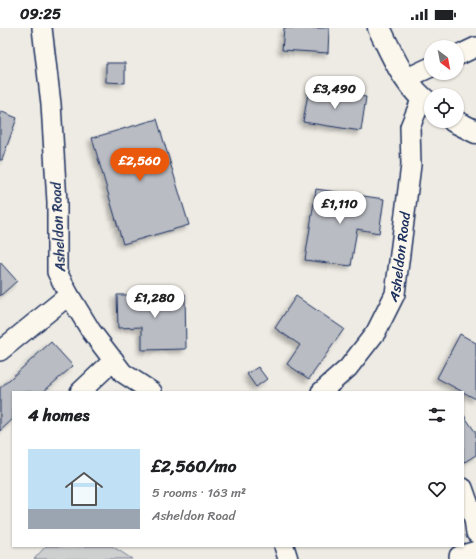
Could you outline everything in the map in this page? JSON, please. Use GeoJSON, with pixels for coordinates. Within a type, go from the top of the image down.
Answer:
{"type":"FeatureCollection","features":[{"type":"Feature","properties":{"kind":"main road"},"geometry":{"type":"LineString","coordinates":[[379,28],[405,79],[424,99]]}},
{"type":"Feature","properties":{"kind":"main road"},"geometry":{"type":"LineString","coordinates":[[464,126],[476,132]]}},
{"type":"Feature","properties":{"kind":"street","name":"Asheldon Road"},"geometry":{"type":"LineString","coordinates":[[42,28],[51,104],[57,202],[57,272],[91,331],[123,372],[151,391]]}},
{"type":"Feature","properties":{"kind":"street"},"geometry":{"type":"LineString","coordinates":[[464,53],[476,47]]}},
{"type":"Feature","properties":{"kind":"street"},"geometry":{"type":"LineString","coordinates":[[405,79],[424,70]]}},
{"type":"Feature","properties":{"kind":"street","name":"Asheldon Road"},"geometry":{"type":"LineString","coordinates":[[322,391],[348,368],[376,332],[395,294],[411,165],[410,127],[424,104]]}},
{"type":"Feature","properties":{"kind":"street"},"geometry":{"type":"LineString","coordinates":[[0,352],[69,295]]}},
{"type":"Feature","properties":{"kind":"street"},"geometry":{"type":"LineString","coordinates":[[81,391],[114,360]]}},
{"type":"Feature","properties":{"kind":"street"},"geometry":{"type":"LineString","coordinates":[[464,493],[471,525]]}},
{"type":"Feature","properties":{"kind":"street"},"geometry":{"type":"LineString","coordinates":[[284,547],[288,559]]}},
{"type":"Feature","properties":{"kind":"street"},"geometry":{"type":"LineString","coordinates":[[298,559],[299,547]]}},
{"type":"Feature","properties":{"kind":"shaded area"},"geometry":{"type":"Polygon","coordinates":[[[45,547],[114,547],[132,559],[34,559],[45,547]]]}},
{"type":"Feature","properties":{"kind":"building"},"geometry":{"type":"Polygon","coordinates":[[[284,28],[329,28],[328,53],[282,50],[284,28]]]}},
{"type":"Feature","properties":{"kind":"building"},"geometry":{"type":"Polygon","coordinates":[[[106,63],[125,63],[125,83],[106,82],[106,63]]]}},
{"type":"Feature","properties":{"kind":"building"},"geometry":{"type":"Polygon","coordinates":[[[309,88],[366,97],[361,131],[303,122],[309,88]]]}},
{"type":"Feature","properties":{"kind":"building"},"geometry":{"type":"Polygon","coordinates":[[[0,111],[17,118],[2,160],[0,160],[0,111]]]}},
{"type":"Feature","properties":{"kind":"building"},"geometry":{"type":"Polygon","coordinates":[[[157,119],[189,225],[123,244],[92,138],[157,119]]]}},
{"type":"Feature","properties":{"kind":"building"},"geometry":{"type":"Polygon","coordinates":[[[316,189],[384,199],[379,233],[357,229],[351,266],[305,260],[316,189]]]}},
{"type":"Feature","properties":{"kind":"building"},"geometry":{"type":"Polygon","coordinates":[[[0,262],[17,281],[0,296],[0,262]]]}},
{"type":"Feature","properties":{"kind":"building"},"geometry":{"type":"Polygon","coordinates":[[[185,294],[186,349],[142,350],[142,327],[118,328],[117,295],[185,294]]]}},
{"type":"Feature","properties":{"kind":"building"},"geometry":{"type":"Polygon","coordinates":[[[296,296],[344,329],[309,379],[287,364],[300,345],[275,328],[296,296]]]}},
{"type":"Feature","properties":{"kind":"building"},"geometry":{"type":"Polygon","coordinates":[[[460,334],[476,343],[476,399],[464,393],[464,391],[461,391],[437,378],[460,334]]]}},
{"type":"Feature","properties":{"kind":"building"},"geometry":{"type":"Polygon","coordinates":[[[51,342],[73,366],[44,391],[12,391],[12,420],[0,431],[0,388],[51,342]]]}},
{"type":"Feature","properties":{"kind":"building"},"geometry":{"type":"Polygon","coordinates":[[[258,367],[267,379],[256,387],[247,374],[258,367]]]}},
{"type":"Feature","properties":{"kind":"building"},"geometry":{"type":"Polygon","coordinates":[[[464,415],[476,433],[476,455],[464,462],[464,415]]]}}]}
